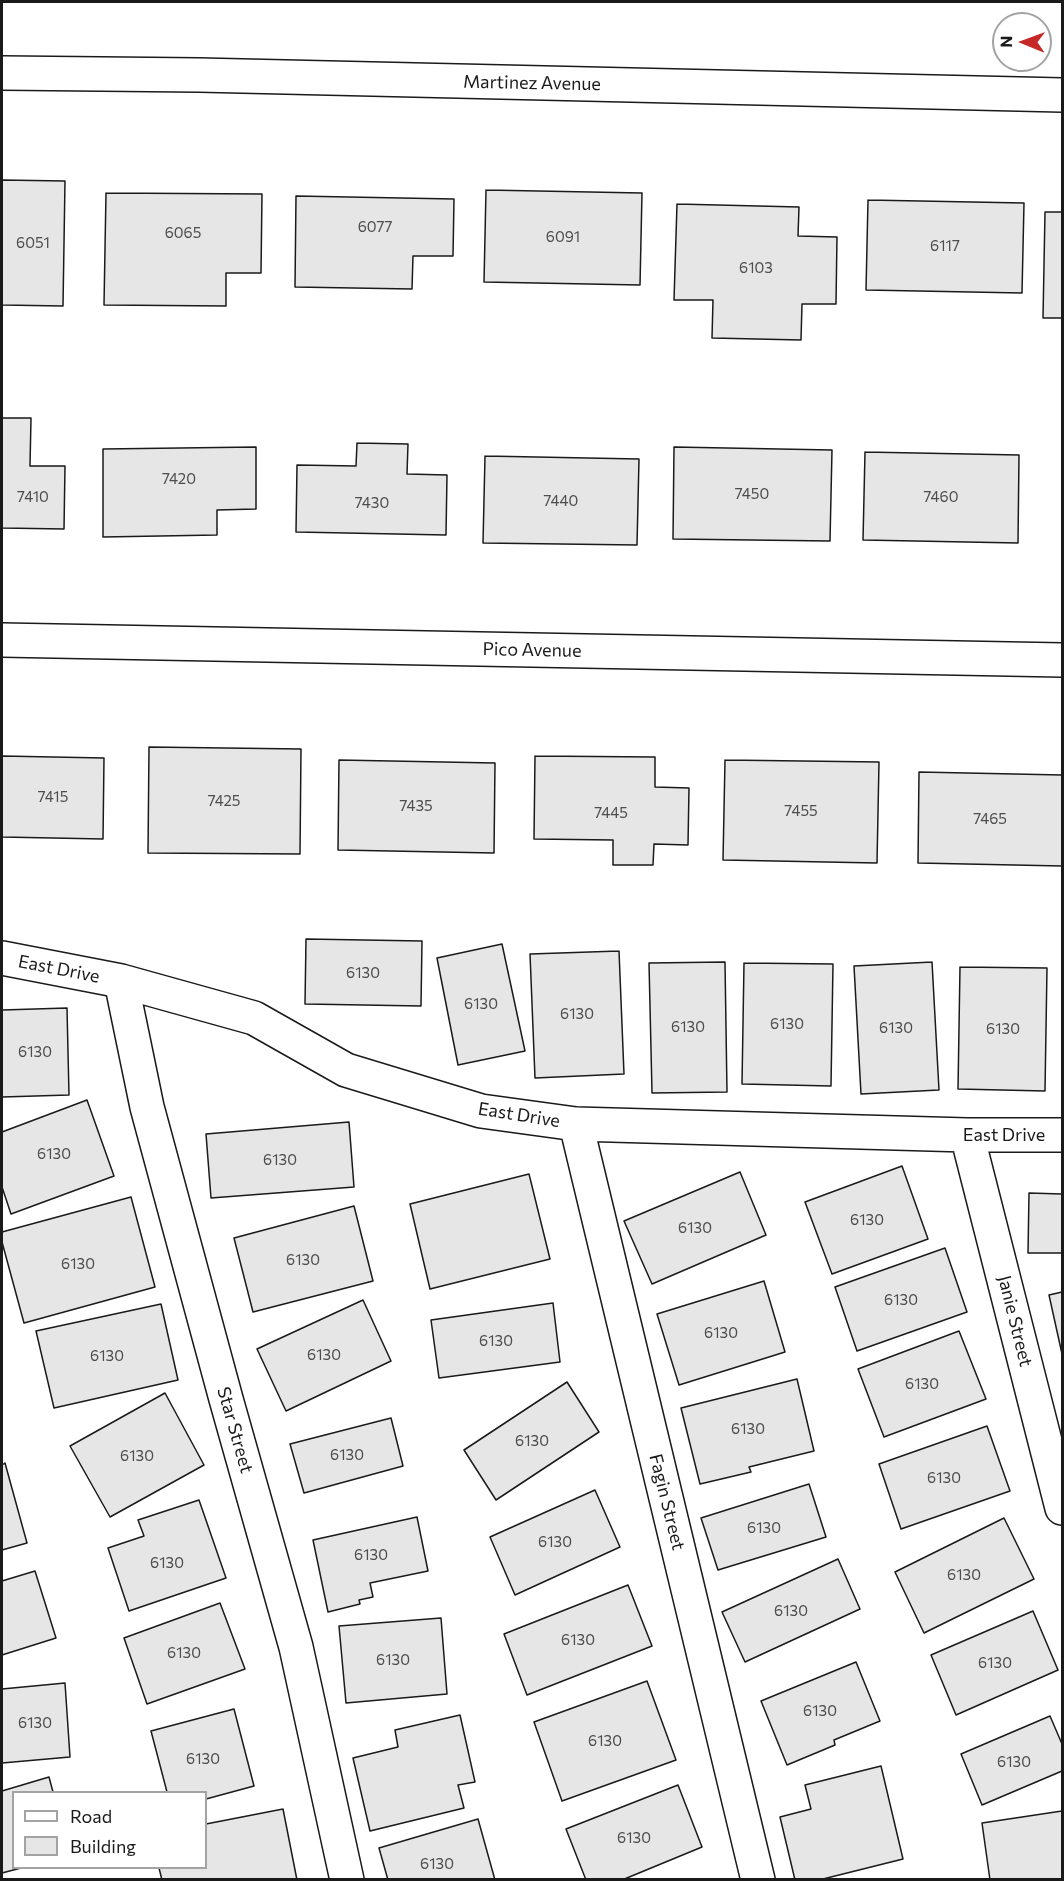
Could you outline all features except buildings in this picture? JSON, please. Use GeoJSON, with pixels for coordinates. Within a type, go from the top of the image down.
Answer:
{"type":"FeatureCollection","features":[{"type":"Feature","properties":{"kind":"street","name":"Martinez Avenue"},"geometry":{"type":"LineString","coordinates":[[2,73],[199,75],[1062,95]]}},
{"type":"Feature","properties":{"kind":"street","name":"Pico Avenue"},"geometry":{"type":"LineString","coordinates":[[2,640],[1062,660]]}},
{"type":"Feature","properties":{"kind":"street","name":"East Drive"},"geometry":{"type":"LineString","coordinates":[[2,958],[121,981],[254,1018],[346,1070],[480,1111],[576,1124],[967,1135],[1062,1135]]}},
{"type":"Feature","properties":{"kind":"street","name":"Star Street"},"geometry":{"type":"LineString","coordinates":[[121,981],[147,1107],[296,1647],[347,1880]]}},
{"type":"Feature","properties":{"kind":"street","name":"Fagin Street"},"geometry":{"type":"LineString","coordinates":[[576,1124],[758,1880]]}},
{"type":"Feature","properties":{"kind":"street","name":"Janie Street"},"geometry":{"type":"LineString","coordinates":[[967,1135],[1062,1508]]}}]}
